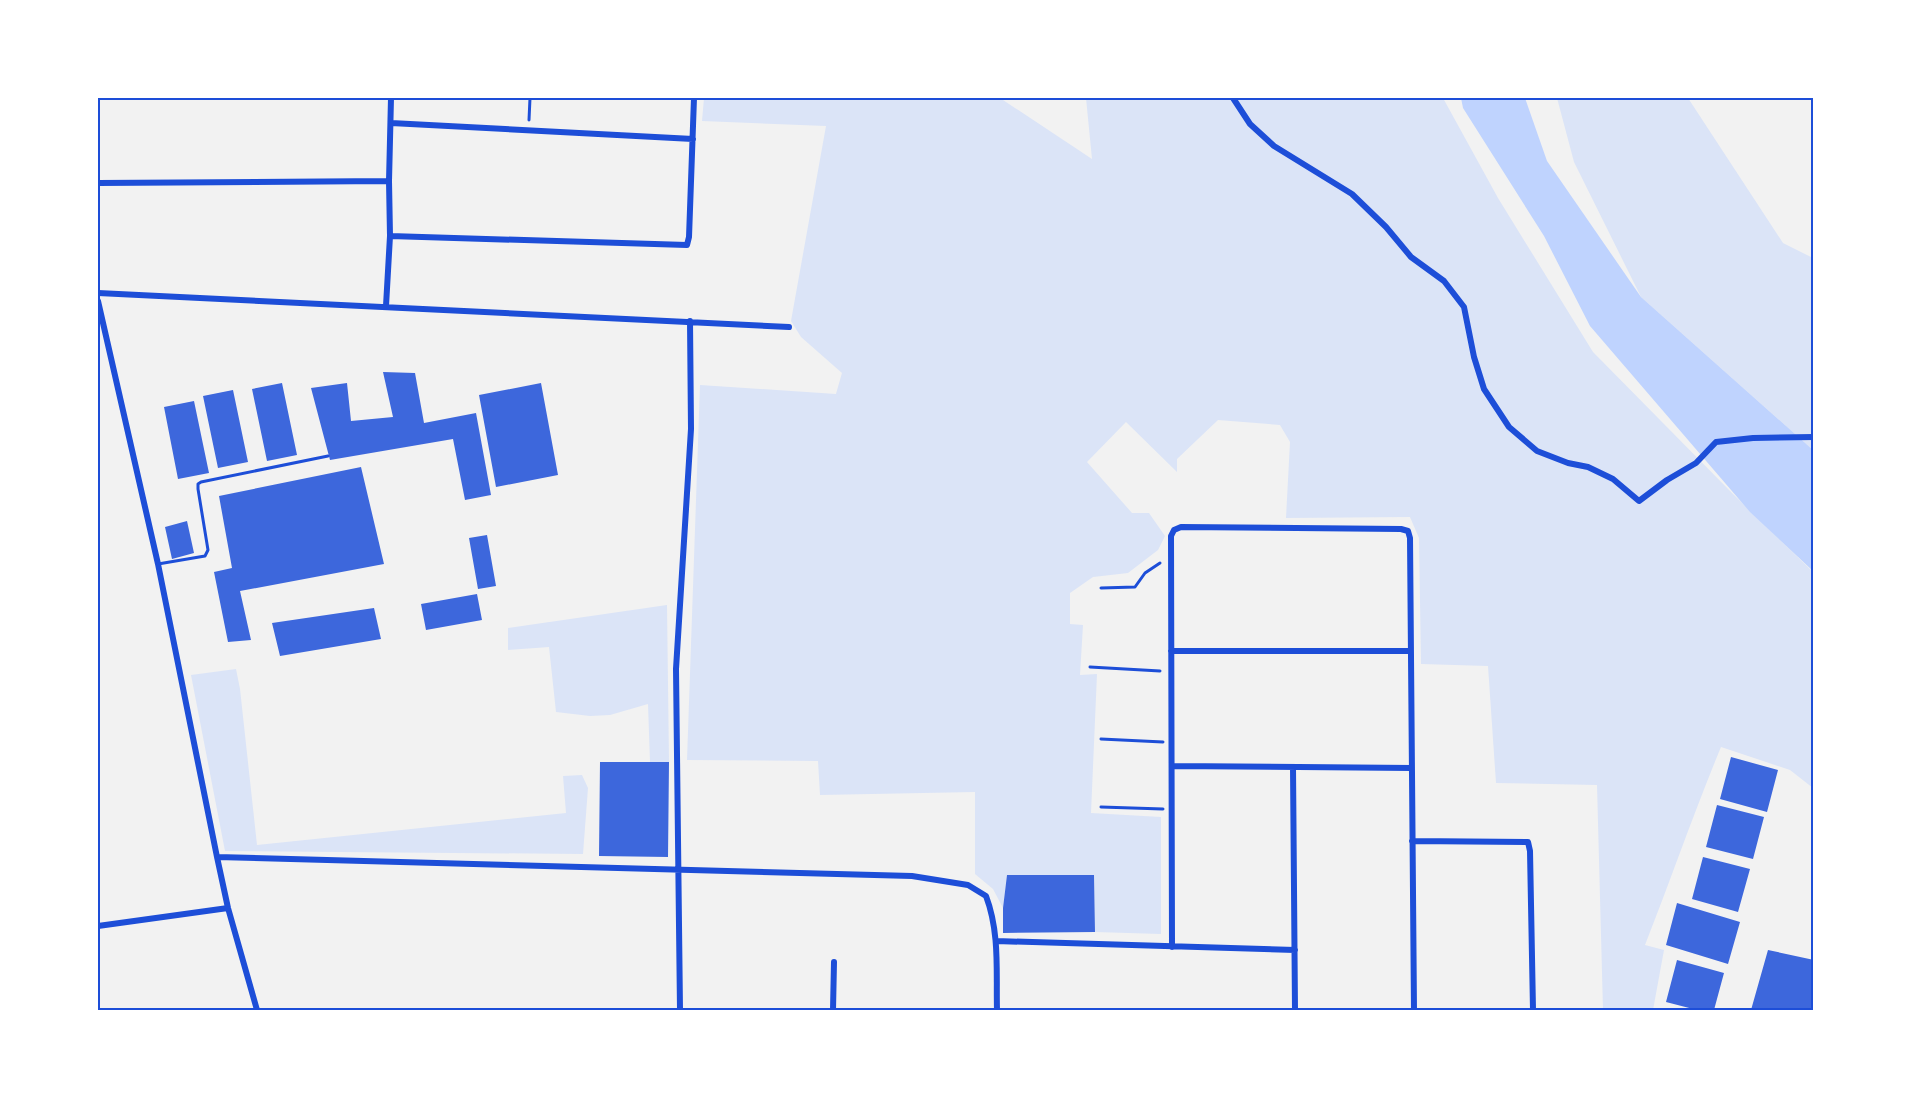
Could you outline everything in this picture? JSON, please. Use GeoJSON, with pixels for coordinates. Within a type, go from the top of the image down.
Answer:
{"type":"FeatureCollection","features":[{"type":"Feature","properties":{"kind":"street"},"geometry":{"type":"LineString","coordinates":[[386,306],[390,236],[392,98]]}},
{"type":"Feature","properties":{"kind":"street"},"geometry":{"type":"LineString","coordinates":[[390,236],[687,245],[694,98]]}},
{"type":"Feature","properties":{"kind":"street"},"geometry":{"type":"LineString","coordinates":[[1233,98],[1250,124],[1274,146],[1352,194],[1386,227],[1411,257],[1444,281],[1464,307],[1474,357],[1484,389],[1509,427],[1538,451],[1568,463],[1588,467],[1613,478],[1639,501],[1667,480],[1696,463],[1716,442],[1753,438],[1814,438]]}},
{"type":"Feature","properties":{"kind":"street"},"geometry":{"type":"LineString","coordinates":[[391,123],[693,139]]}},
{"type":"Feature","properties":{"kind":"street"},"geometry":{"type":"LineString","coordinates":[[98,183],[389,181]]}},
{"type":"Feature","properties":{"kind":"street"},"geometry":{"type":"LineString","coordinates":[[98,293],[789,327]]}},
{"type":"Feature","properties":{"kind":"street"},"geometry":{"type":"LineString","coordinates":[[98,301],[158,564],[228,908],[257,1011]]}},
{"type":"Feature","properties":{"kind":"street"},"geometry":{"type":"LineString","coordinates":[[680,1011],[676,669],[691,429],[690,321]]}},
{"type":"Feature","properties":{"kind":"street"},"geometry":{"type":"LineString","coordinates":[[1172,947],[1171,536],[1174,530],[1181,527],[1401,529],[1408,531],[1410,538],[1414,1011]]}},
{"type":"Feature","properties":{"kind":"street"},"geometry":{"type":"LineString","coordinates":[[1171,651],[1410,651]]}},
{"type":"Feature","properties":{"kind":"street"},"geometry":{"type":"LineString","coordinates":[[1172,766],[1412,768]]}},
{"type":"Feature","properties":{"kind":"street"},"geometry":{"type":"LineString","coordinates":[[1293,767],[1295,1011]]}},
{"type":"Feature","properties":{"kind":"street"},"geometry":{"type":"LineString","coordinates":[[1412,841],[1528,842],[1533,1011]]}},
{"type":"Feature","properties":{"kind":"street"},"geometry":{"type":"LineString","coordinates":[[217,857],[912,876],[968,885],[986,896],[993,915],[996,941],[997,1011]]}},
{"type":"Feature","properties":{"kind":"street"},"geometry":{"type":"LineString","coordinates":[[98,926],[228,908]]}},
{"type":"Feature","properties":{"kind":"street"},"geometry":{"type":"LineString","coordinates":[[996,941],[1294,950]]}},
{"type":"Feature","properties":{"kind":"street"},"geometry":{"type":"LineString","coordinates":[[833,1011],[834,962]]}},
{"type":"Feature","properties":{"kind":"lane"},"geometry":{"type":"LineString","coordinates":[[158,564],[205,556],[208,550],[198,489],[198,484],[201,482],[328,456]]}},
{"type":"Feature","properties":{"kind":"path"},"geometry":{"type":"LineString","coordinates":[[528,130],[530,98]]}},
{"type":"Feature","properties":{"kind":"path"},"geometry":{"type":"LineString","coordinates":[[1101,588],[1135,587],[1145,573],[1171,555]]}},
{"type":"Feature","properties":{"kind":"path"},"geometry":{"type":"LineString","coordinates":[[1090,668],[1171,672]]}},
{"type":"Feature","properties":{"kind":"path"},"geometry":{"type":"LineString","coordinates":[[1101,739],[1171,742]]}},
{"type":"Feature","properties":{"kind":"path"},"geometry":{"type":"LineString","coordinates":[[1101,807],[1171,809]]}},
{"type":"Feature","properties":{"kind":"shaded area"},"geometry":{"type":"Polygon","coordinates":[[[704,98],[1000,98],[1092,159],[1086,98],[1443,98],[1498,198],[1593,352],[1813,572],[1813,788],[1790,770],[1721,747],[1645,945],[1664,950],[1653,1010],[1603,1010],[1597,785],[1496,783],[1488,666],[1421,664],[1419,538],[1410,517],[1286,518],[1290,442],[1280,425],[1218,420],[1177,459],[1177,472],[1126,422],[1087,462],[1132,513],[1149,513],[1165,536],[1158,550],[1128,573],[1093,577],[1070,593],[1070,624],[1083,625],[1080,675],[1097,674],[1091,813],[1161,817],[1161,934],[1095,932],[1094,875],[1007,875],[1003,908],[993,889],[975,874],[975,792],[820,795],[818,761],[687,760],[700,385],[836,394],[842,373],[801,337],[791,321],[826,126],[702,121],[704,98]]]}},
{"type":"Feature","properties":{"kind":"shaded area"},"geometry":{"type":"Polygon","coordinates":[[[1557,98],[1688,98],[1783,243],[1813,258],[1813,450],[1641,297],[1574,162],[1557,98]]]}},
{"type":"Feature","properties":{"kind":"shaded area"},"geometry":{"type":"Polygon","coordinates":[[[667,605],[669,762],[650,762],[648,704],[610,715],[590,716],[556,712],[549,647],[508,650],[508,628],[667,605]]]}},
{"type":"Feature","properties":{"kind":"shaded area"},"geometry":{"type":"Polygon","coordinates":[[[236,669],[257,845],[566,813],[563,776],[582,775],[588,788],[583,854],[225,851],[191,675],[236,669]]]}},
{"type":"Feature","properties":{"kind":"water"},"geometry":{"type":"Polygon","coordinates":[[[1461,98],[1525,98],[1547,161],[1641,297],[1813,450],[1813,571],[1750,512],[1590,326],[1544,236],[1463,108],[1461,98]]]}},
{"type":"Feature","properties":{"kind":"building"},"geometry":{"type":"Polygon","coordinates":[[[383,372],[415,373],[424,423],[476,413],[491,495],[465,500],[453,439],[330,460],[311,388],[347,383],[351,421],[393,417],[383,372]]]}},
{"type":"Feature","properties":{"kind":"building"},"geometry":{"type":"Polygon","coordinates":[[[282,383],[297,455],[267,461],[252,389],[282,383]]]}},
{"type":"Feature","properties":{"kind":"building"},"geometry":{"type":"Polygon","coordinates":[[[541,383],[558,475],[496,487],[479,395],[541,383]]]}},
{"type":"Feature","properties":{"kind":"building"},"geometry":{"type":"Polygon","coordinates":[[[233,390],[248,462],[218,468],[203,396],[233,390]]]}},
{"type":"Feature","properties":{"kind":"building"},"geometry":{"type":"Polygon","coordinates":[[[194,401],[209,473],[178,479],[164,407],[194,401]]]}},
{"type":"Feature","properties":{"kind":"building"},"geometry":{"type":"Polygon","coordinates":[[[361,467],[384,564],[240,591],[251,640],[228,642],[214,572],[232,568],[219,496],[361,467]]]}},
{"type":"Feature","properties":{"kind":"building"},"geometry":{"type":"Polygon","coordinates":[[[187,521],[194,553],[172,559],[165,527],[187,521]]]}},
{"type":"Feature","properties":{"kind":"building"},"geometry":{"type":"Polygon","coordinates":[[[487,535],[496,586],[478,589],[469,538],[487,535]]]}},
{"type":"Feature","properties":{"kind":"building"},"geometry":{"type":"Polygon","coordinates":[[[477,594],[482,620],[426,630],[421,604],[477,594]]]}},
{"type":"Feature","properties":{"kind":"building"},"geometry":{"type":"Polygon","coordinates":[[[374,608],[381,639],[280,656],[272,623],[374,608]]]}},
{"type":"Feature","properties":{"kind":"building"},"geometry":{"type":"Polygon","coordinates":[[[1731,757],[1778,770],[1767,812],[1720,799],[1731,757]]]}},
{"type":"Feature","properties":{"kind":"building"},"geometry":{"type":"Polygon","coordinates":[[[600,762],[669,762],[668,857],[599,856],[600,762]]]}},
{"type":"Feature","properties":{"kind":"building"},"geometry":{"type":"Polygon","coordinates":[[[1717,805],[1764,817],[1753,859],[1706,847],[1717,805]]]}},
{"type":"Feature","properties":{"kind":"building"},"geometry":{"type":"Polygon","coordinates":[[[1703,857],[1750,869],[1738,912],[1692,899],[1703,857]]]}},
{"type":"Feature","properties":{"kind":"building"},"geometry":{"type":"Polygon","coordinates":[[[1007,875],[1094,875],[1095,932],[1003,933],[1007,875]]]}},
{"type":"Feature","properties":{"kind":"building"},"geometry":{"type":"Polygon","coordinates":[[[1677,903],[1740,922],[1728,964],[1666,945],[1677,903]]]}},
{"type":"Feature","properties":{"kind":"building"},"geometry":{"type":"Polygon","coordinates":[[[1768,950],[1814,960],[1814,1010],[1751,1010],[1768,950]]]}},
{"type":"Feature","properties":{"kind":"building"},"geometry":{"type":"Polygon","coordinates":[[[1677,960],[1724,973],[1714,1010],[1697,1010],[1666,1002],[1677,960]]]}}]}
